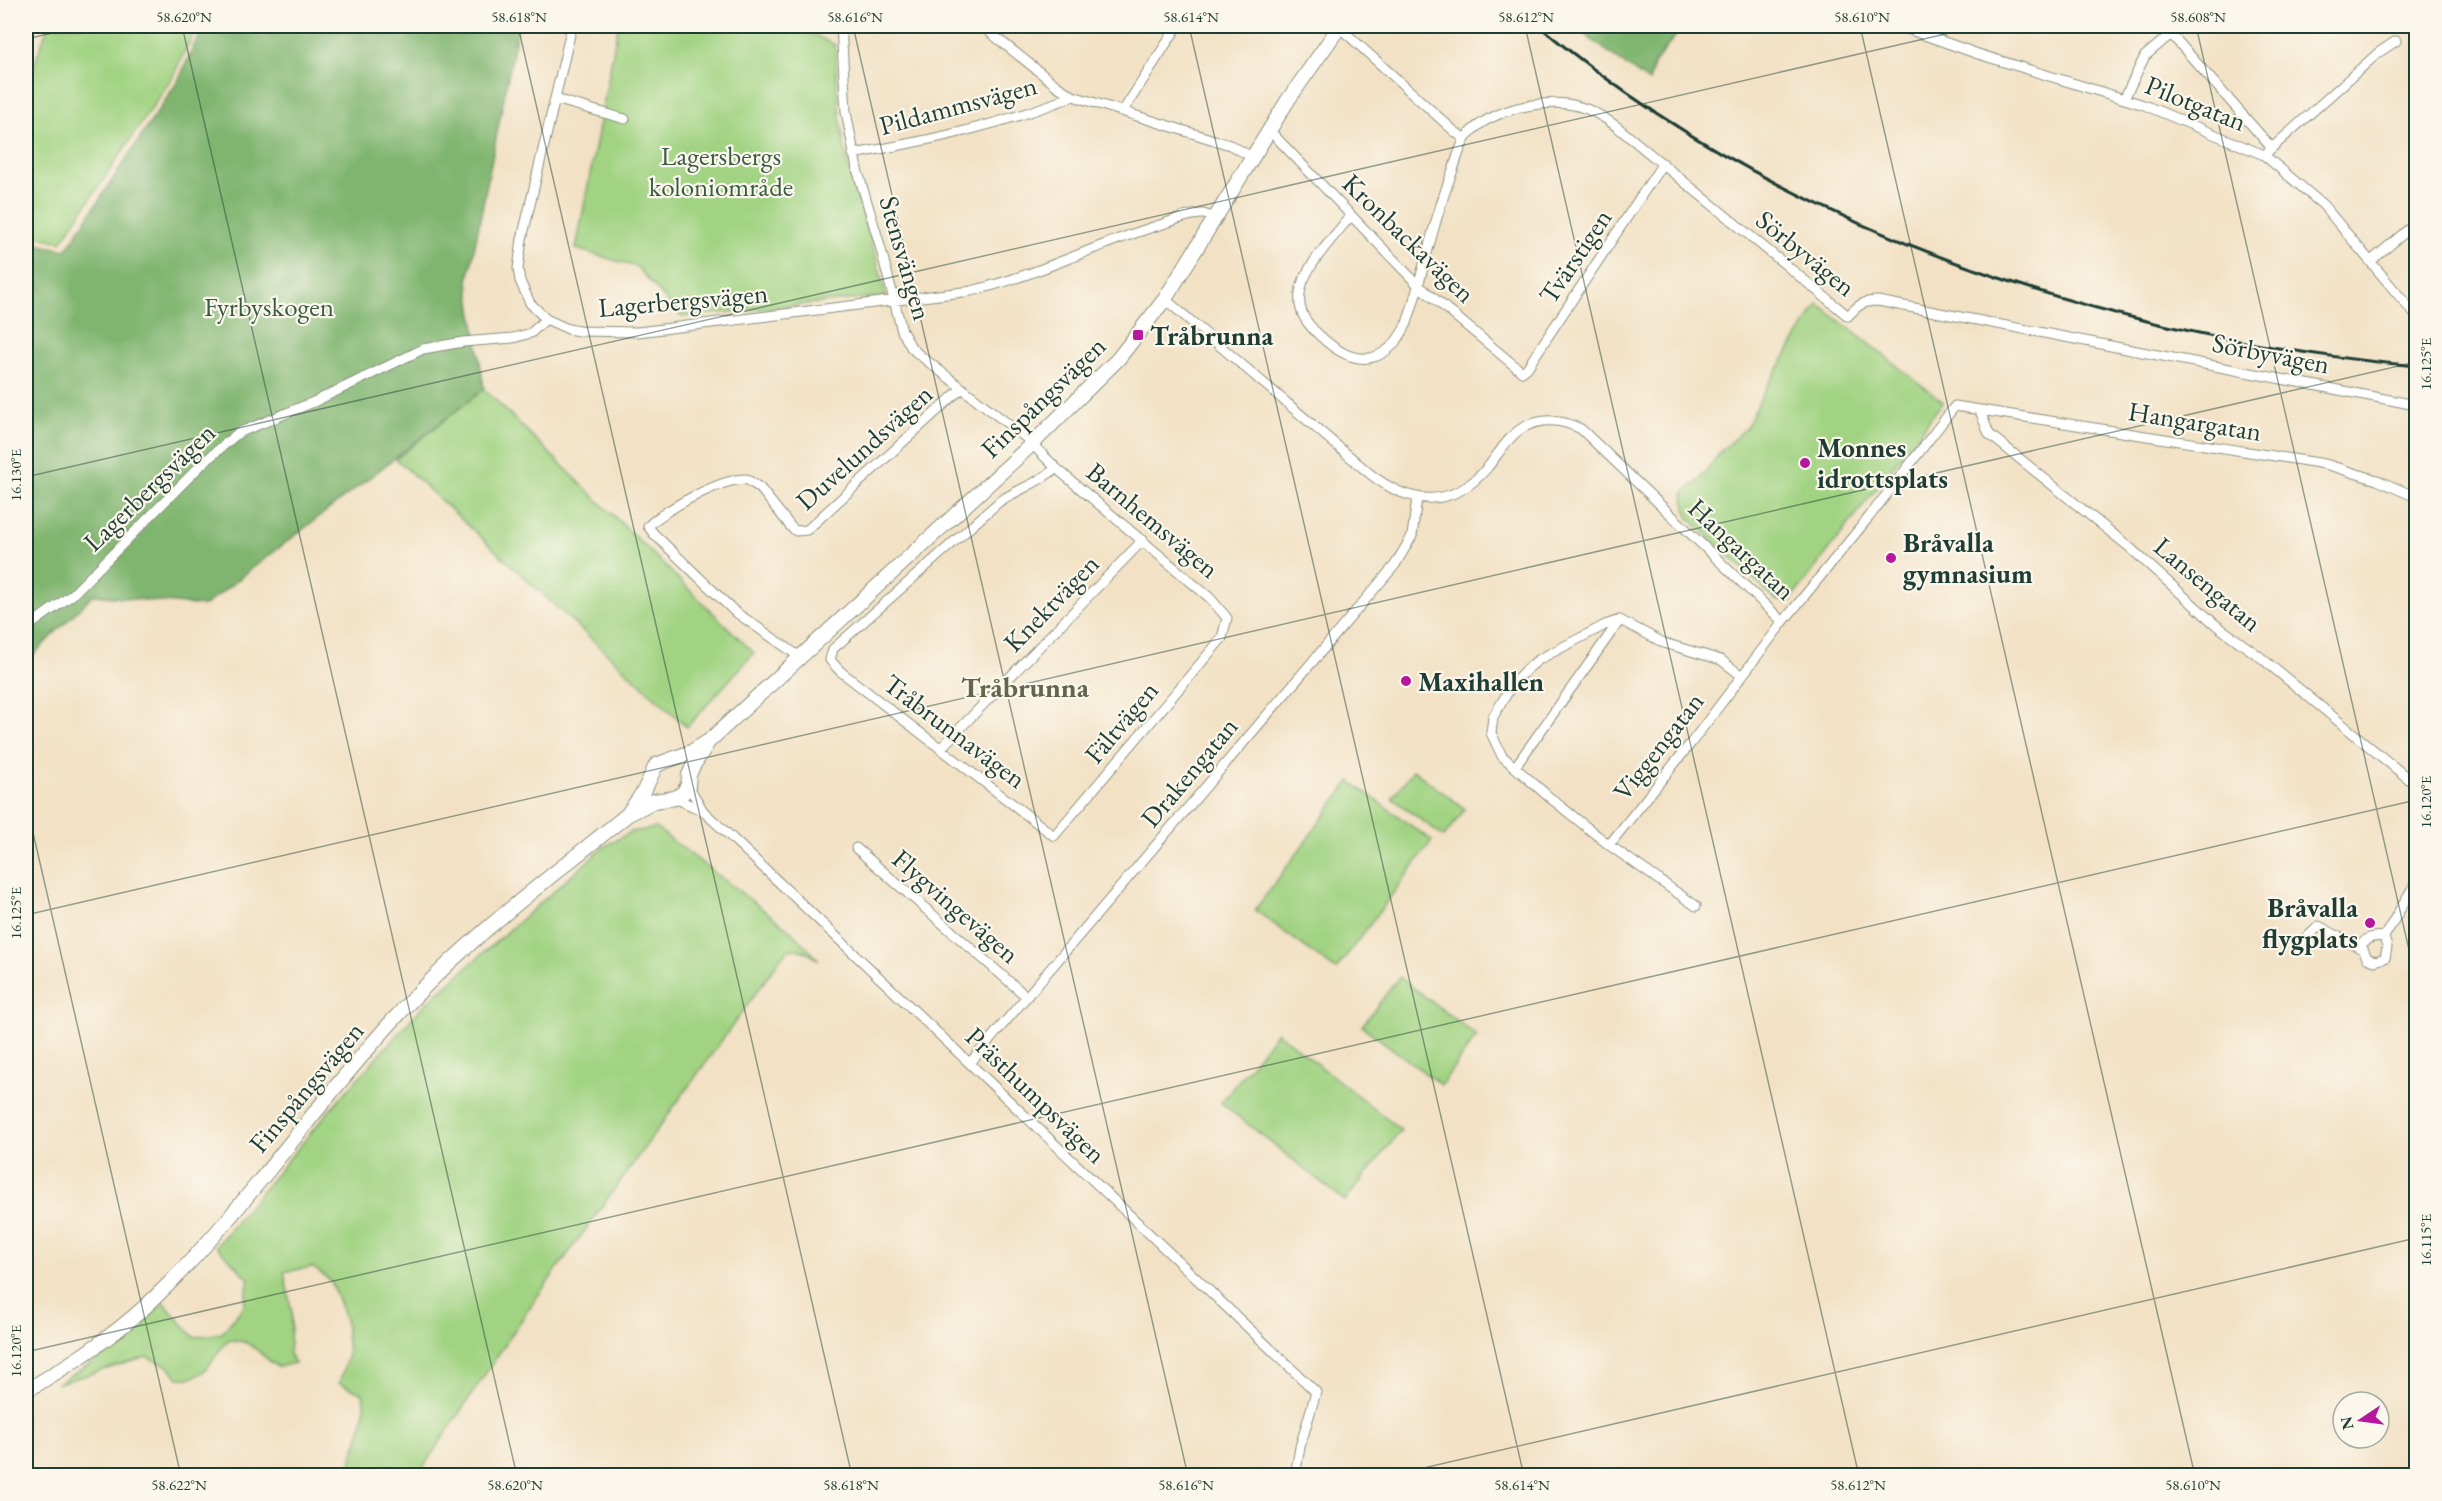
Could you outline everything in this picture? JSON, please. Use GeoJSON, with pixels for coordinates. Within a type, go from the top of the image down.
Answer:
{"type":"FeatureCollection","features":[{"type":"Feature","properties":{"kind":"main road","name":"Finspångsvägen"},"geometry":{"type":"LineString","coordinates":[[627,814],[657,765],[709,741],[1032,444],[1118,359],[1165,299],[1303,78],[1339,26]]}},
{"type":"Feature","properties":{"kind":"main road","name":"Finspångsvägen"},"geometry":{"type":"LineString","coordinates":[[26,1391],[84,1356],[146,1306],[225,1221],[424,985],[627,814],[651,802],[683,794],[709,741]]}},
{"type":"Feature","properties":{"kind":"main road"},"geometry":{"type":"LineString","coordinates":[[671,760],[684,767],[688,780]]}},
{"type":"Feature","properties":{"kind":"main road"},"geometry":{"type":"LineString","coordinates":[[650,779],[655,793],[669,798]]}},
{"type":"Feature","properties":{"kind":"street"},"geometry":{"type":"LineString","coordinates":[[546,320],[530,303],[520,281],[518,270],[522,239],[572,26]]}},
{"type":"Feature","properties":{"kind":"street","name":"Stensvängen"},"geometry":{"type":"LineString","coordinates":[[841,26],[846,112],[853,154],[902,331],[911,347],[1032,444]]}},
{"type":"Feature","properties":{"kind":"street","name":"Pildammsvägen"},"geometry":{"type":"LineString","coordinates":[[982,26],[1057,86],[1073,96],[1230,145],[1254,158]]}},
{"type":"Feature","properties":{"kind":"street"},"geometry":{"type":"LineString","coordinates":[[1339,26],[1454,131],[1465,138],[1434,219],[1418,285],[1401,336],[1385,353],[1364,359],[1345,355],[1310,328],[1305,321],[1300,304],[1304,279],[1351,215]]}},
{"type":"Feature","properties":{"kind":"street","name":"Pilotgatan"},"geometry":{"type":"LineString","coordinates":[[1899,26],[1967,50],[2124,99],[2267,151],[2323,205],[2416,316]]}},
{"type":"Feature","properties":{"kind":"street"},"geometry":{"type":"LineString","coordinates":[[2164,26],[2267,151],[2378,53],[2396,41]]}},
{"type":"Feature","properties":{"kind":"street"},"geometry":{"type":"LineString","coordinates":[[1123,111],[1175,30]]}},
{"type":"Feature","properties":{"kind":"street"},"geometry":{"type":"LineString","coordinates":[[2124,99],[2145,56],[2171,34]]}},
{"type":"Feature","properties":{"kind":"street","name":"Pildammsvägen"},"geometry":{"type":"LineString","coordinates":[[853,154],[945,137],[1049,106],[1073,96]]}},
{"type":"Feature","properties":{"kind":"street"},"geometry":{"type":"LineString","coordinates":[[555,99],[625,119]]}},
{"type":"Feature","properties":{"kind":"street","name":"Sörbyvägen"},"geometry":{"type":"LineString","coordinates":[[1465,138],[1488,120],[1516,109],[1539,104],[1580,105],[1604,117],[1848,316],[1859,304],[1878,301],[2416,405]]}},
{"type":"Feature","properties":{"kind":"street","name":"Kronbackavägen"},"geometry":{"type":"LineString","coordinates":[[1270,131],[1418,285],[1522,372]]}},
{"type":"Feature","properties":{"kind":"street","name":"Tvärstigen"},"geometry":{"type":"LineString","coordinates":[[1522,372],[1527,368],[1663,164]]}},
{"type":"Feature","properties":{"kind":"street","name":"Lagerbergsvägen"},"geometry":{"type":"LineString","coordinates":[[26,628],[72,595],[203,463],[238,433],[316,401],[423,349],[463,342],[513,338],[531,333],[546,320],[579,331],[639,332],[970,291],[1008,281],[1127,234],[1190,216],[1205,214],[1216,220]]}},
{"type":"Feature","properties":{"kind":"street"},"geometry":{"type":"LineString","coordinates":[[2371,261],[2416,223]]}},
{"type":"Feature","properties":{"kind":"street","name":"Hangargatan"},"geometry":{"type":"LineString","coordinates":[[1165,299],[1374,477],[1390,488],[1417,498],[1448,495],[1469,486],[1522,428],[1539,421],[1553,420],[1581,429],[1783,622],[1955,406],[2325,464],[2377,480],[2416,497]]}},
{"type":"Feature","properties":{"kind":"street","name":"Duvelundsvägen"},"geometry":{"type":"LineString","coordinates":[[800,657],[734,611],[648,526],[679,504],[733,481],[746,479],[760,488],[791,527],[796,531],[807,530],[962,388]]}},
{"type":"Feature","properties":{"kind":"street","name":"Lansengatan"},"geometry":{"type":"LineString","coordinates":[[1980,411],[1989,434],[2119,539],[2216,625],[2267,663],[2416,785]]}},
{"type":"Feature","properties":{"kind":"street","name":"Barnhemsvägen"},"geometry":{"type":"LineString","coordinates":[[1032,444],[1056,468],[1210,598],[1227,618],[1222,638]]}},
{"type":"Feature","properties":{"kind":"street","name":"Tråbrunnavägen"},"geometry":{"type":"LineString","coordinates":[[1054,836],[840,671],[830,660],[833,649],[1000,501],[1020,488],[1042,480],[1056,468]]}},
{"type":"Feature","properties":{"kind":"street","name":"Drakengatan"},"geometry":{"type":"LineString","coordinates":[[970,1064],[1395,565],[1412,536],[1417,498]]}},
{"type":"Feature","properties":{"kind":"street","name":"Knektvägen"},"geometry":{"type":"LineString","coordinates":[[941,748],[1143,540]]}},
{"type":"Feature","properties":{"kind":"street"},"geometry":{"type":"LineString","coordinates":[[1515,768],[1620,620]]}},
{"type":"Feature","properties":{"kind":"street"},"geometry":{"type":"LineString","coordinates":[[1620,620],[1605,625],[1538,660],[1512,685],[1493,717],[1491,733],[1502,756],[1515,768],[1609,844],[1696,906]]}},
{"type":"Feature","properties":{"kind":"street","name":"Viggengatan"},"geometry":{"type":"LineString","coordinates":[[1620,620],[1664,643],[1721,660],[1742,676]]}},
{"type":"Feature","properties":{"kind":"street","name":"Viggengatan"},"geometry":{"type":"LineString","coordinates":[[1609,844],[1691,743],[1783,622]]}},
{"type":"Feature","properties":{"kind":"street","name":"Fältvägen"},"geometry":{"type":"LineString","coordinates":[[1054,836],[1222,638]]}},
{"type":"Feature","properties":{"kind":"street","name":"Prästhumpsvägen"},"geometry":{"type":"LineString","coordinates":[[688,780],[703,811],[1316,1392],[1295,1476]]}},
{"type":"Feature","properties":{"kind":"street","name":"Prästhumpsvägen"},"geometry":{"type":"LineString","coordinates":[[669,798],[703,811]]}},
{"type":"Feature","properties":{"kind":"street","name":"Flygvingevägen"},"geometry":{"type":"LineString","coordinates":[[856,848],[1027,997]]}},
{"type":"Feature","properties":{"kind":"street"},"geometry":{"type":"LineString","coordinates":[[2361,945],[2367,958],[2375,961],[2385,958],[2387,947],[2384,937],[2416,882]]}},
{"type":"Feature","properties":{"kind":"street"},"geometry":{"type":"LineString","coordinates":[[2301,943],[2319,926],[2360,948],[2369,938],[2384,937]]}},
{"type":"Feature","properties":{"kind":"green space"},"geometry":{"type":"Polygon","coordinates":[[[48,26],[197,26],[172,78],[61,242],[26,234],[26,88],[48,26]]]}},
{"type":"Feature","properties":{"kind":"green space","name":"Fyrbyskogen"},"geometry":{"type":"Polygon","coordinates":[[[203,26],[518,26],[468,281],[484,389],[204,606],[93,595],[26,662],[26,242],[66,250],[178,81],[203,26]]]}},
{"type":"Feature","properties":{"kind":"green space","name":"Lagersbergs koloniområde"},"geometry":{"type":"Polygon","coordinates":[[[618,26],[797,26],[835,45],[839,109],[846,156],[886,296],[681,317],[637,267],[576,249],[618,26]]]}},
{"type":"Feature","properties":{"kind":"green space"},"geometry":{"type":"Polygon","coordinates":[[[1573,26],[1683,26],[1654,64],[1649,82],[1573,26]]]}},
{"type":"Feature","properties":{"kind":"green space","name":"Monnes idrottsplats"},"geometry":{"type":"Polygon","coordinates":[[[1818,304],[1943,402],[1789,602],[1776,600],[1688,517],[1683,494],[1702,476],[1722,450],[1746,428],[1766,388],[1818,304]]]}},
{"type":"Feature","properties":{"kind":"green space"},"geometry":{"type":"Polygon","coordinates":[[[484,389],[754,653],[687,727],[396,459],[484,389]]]}},
{"type":"Feature","properties":{"kind":"green space"},"geometry":{"type":"Polygon","coordinates":[[[1413,770],[1465,809],[1444,837],[1392,798],[1413,770]]]}},
{"type":"Feature","properties":{"kind":"green space"},"geometry":{"type":"Polygon","coordinates":[[[1350,781],[1432,841],[1336,970],[1255,910],[1350,781]]]}},
{"type":"Feature","properties":{"kind":"green space"},"geometry":{"type":"Polygon","coordinates":[[[656,828],[789,929],[819,960],[799,950],[786,951],[534,1301],[418,1475],[349,1475],[364,1415],[363,1394],[339,1383],[348,1355],[345,1319],[331,1281],[312,1267],[284,1272],[292,1313],[289,1354],[295,1363],[278,1367],[250,1345],[237,1340],[228,1340],[208,1367],[196,1376],[178,1378],[168,1366],[147,1357],[56,1384],[104,1356],[164,1303],[194,1337],[222,1333],[244,1306],[249,1279],[216,1246],[334,1105],[424,1005],[605,846],[631,832],[656,828]]]}},
{"type":"Feature","properties":{"kind":"green space"},"geometry":{"type":"Polygon","coordinates":[[[1399,977],[1477,1036],[1441,1085],[1362,1026],[1399,977]]]}},
{"type":"Feature","properties":{"kind":"green space"},"geometry":{"type":"Polygon","coordinates":[[[1277,1032],[1401,1130],[1345,1201],[1221,1103],[1277,1032]]]}},
{"type":"Feature","properties":{"kind":"railway"},"geometry":{"type":"LineString","coordinates":[[1539,26],[1633,98],[1735,161],[1841,215],[1952,261],[2066,299],[2182,329],[2299,351],[2416,366]]}},
{"type":"Feature","properties":{"kind":"place","name":"Tråbrunna"},"geometry":{"type":"Point","coordinates":[1138,335]}},
{"type":"Feature","properties":{"kind":"place","name":"Monnes idrottsplats"},"geometry":{"type":"Point","coordinates":[1805,463]}},
{"type":"Feature","properties":{"kind":"place","name":"Bråvalla gymnasium"},"geometry":{"type":"Point","coordinates":[1891,558]}},
{"type":"Feature","properties":{"kind":"place","name":"Maxihallen"},"geometry":{"type":"Point","coordinates":[1406,681]}},
{"type":"Feature","properties":{"kind":"place","name":"Bråvalla flygplats"},"geometry":{"type":"Point","coordinates":[2370,923]}},
{"type":"Feature","properties":{"kind":"district","name":"Tråbrunna"},"geometry":{"type":"Point","coordinates":[1025,687]}}]}
